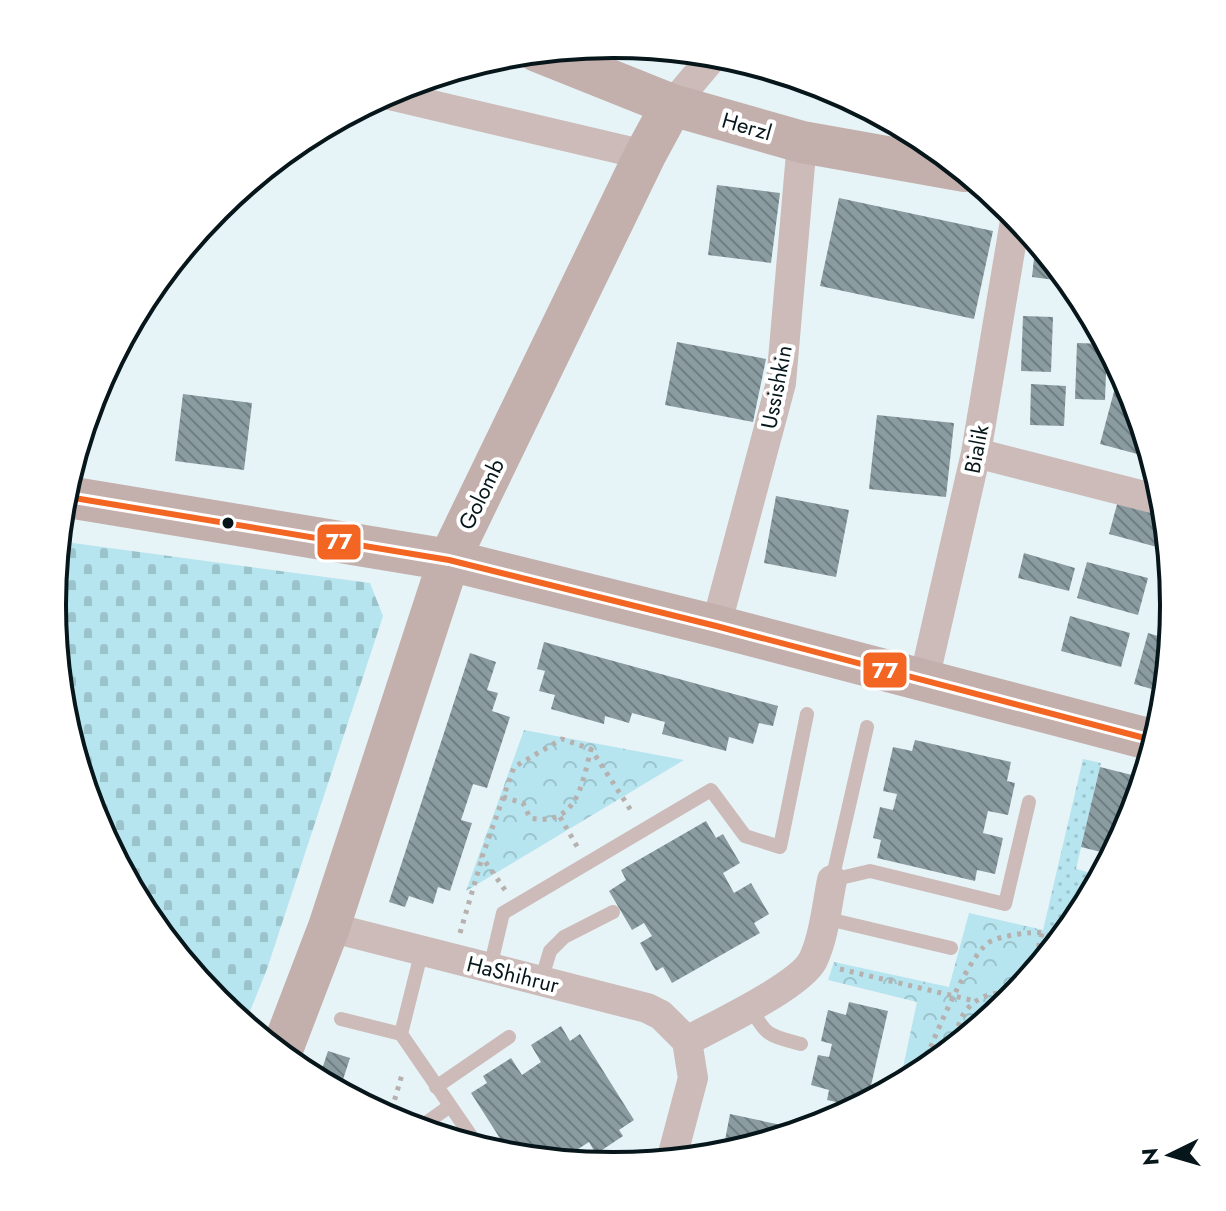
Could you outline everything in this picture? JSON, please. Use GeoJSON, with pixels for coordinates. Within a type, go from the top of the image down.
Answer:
{"type":"FeatureCollection","features":[{"type":"Feature","properties":{"kind":"street","name":"Herzl"},"geometry":{"type":"LineString","coordinates":[[561,61],[672,105],[802,142],[940,167]]}},
{"type":"Feature","properties":{"kind":"street","name":"Golomb"},"geometry":{"type":"LineString","coordinates":[[284,1043],[329,927],[449,560],[645,155],[672,105],[705,66]]}},
{"type":"Feature","properties":{"kind":"street"},"geometry":{"type":"LineString","coordinates":[[406,99],[645,155]]}},
{"type":"Feature","properties":{"kind":"street","name":"Ussishkin"},"geometry":{"type":"LineString","coordinates":[[716,626],[781,383],[802,142]]}},
{"type":"Feature","properties":{"kind":"street","name":"Bialik"},"geometry":{"type":"LineString","coordinates":[[924,680],[976,453],[1013,232]]}},
{"type":"Feature","properties":{"kind":"street"},"geometry":{"type":"LineString","coordinates":[[976,453],[1150,497]]}},
{"type":"Feature","properties":{"kind":"street"},"geometry":{"type":"LineString","coordinates":[[76,498],[449,560],[1144,738]]}},
{"type":"Feature","properties":{"kind":"street"},"geometry":{"type":"LineString","coordinates":[[360,546],[394,568],[406,582],[422,614],[424,636]]}},
{"type":"Feature","properties":{"kind":"street"},"geometry":{"type":"LineString","coordinates":[[674,1149],[693,1078],[687,1041],[800,977],[812,962],[832,880]]}},
{"type":"Feature","properties":{"kind":"street","name":"HaShihrur"},"geometry":{"type":"LineString","coordinates":[[329,927],[647,1008],[661,1015],[687,1041]]}},
{"type":"Feature","properties":{"kind":"lane"},"geometry":{"type":"LineString","coordinates":[[490,968],[503,913],[711,790],[745,836],[780,847],[807,714]]}},
{"type":"Feature","properties":{"kind":"lane"},"geometry":{"type":"LineString","coordinates":[[867,727],[832,880],[870,871],[1005,904],[1029,802]]}},
{"type":"Feature","properties":{"kind":"lane"},"geometry":{"type":"LineString","coordinates":[[541,981],[550,951],[564,937],[613,912]]}},
{"type":"Feature","properties":{"kind":"lane"},"geometry":{"type":"LineString","coordinates":[[824,918],[951,948]]}},
{"type":"Feature","properties":{"kind":"lane"},"geometry":{"type":"LineString","coordinates":[[405,1040],[422,950]]}},
{"type":"Feature","properties":{"kind":"lane"},"geometry":{"type":"LineString","coordinates":[[750,1006],[770,1036],[801,1044]]}},
{"type":"Feature","properties":{"kind":"lane"},"geometry":{"type":"LineString","coordinates":[[341,1019],[405,1040],[469,1133]]}},
{"type":"Feature","properties":{"kind":"lane"},"geometry":{"type":"LineString","coordinates":[[436,1087],[509,1037]]}},
{"type":"Feature","properties":{"kind":"lane"},"geometry":{"type":"LineString","coordinates":[[429,1121],[450,1106]]}},
{"type":"Feature","properties":{"kind":"path"},"geometry":{"type":"LineString","coordinates":[[453,958],[482,857],[514,767],[562,739],[591,749],[643,830]]}},
{"type":"Feature","properties":{"kind":"path"},"geometry":{"type":"LineString","coordinates":[[503,797],[523,803],[530,818],[546,821],[560,817],[574,802],[591,749]]}},
{"type":"Feature","properties":{"kind":"path"},"geometry":{"type":"LineString","coordinates":[[560,817],[586,864]]}},
{"type":"Feature","properties":{"kind":"path"},"geometry":{"type":"LineString","coordinates":[[482,857],[516,905]]}},
{"type":"Feature","properties":{"kind":"path"},"geometry":{"type":"LineString","coordinates":[[926,1054],[973,958],[989,941],[1013,935],[1042,933],[1049,937]]}},
{"type":"Feature","properties":{"kind":"path"},"geometry":{"type":"LineString","coordinates":[[1037,951],[1042,933]]}},
{"type":"Feature","properties":{"kind":"path"},"geometry":{"type":"LineString","coordinates":[[812,962],[975,1001]]}},
{"type":"Feature","properties":{"kind":"path"},"geometry":{"type":"LineString","coordinates":[[958,1030],[959,1020],[968,1005],[987,995],[1000,993]]}},
{"type":"Feature","properties":{"kind":"path"},"geometry":{"type":"LineString","coordinates":[[392,1106],[405,1040]]}},
{"type":"Feature","properties":{"kind":"green space"},"geometry":{"type":"Polygon","coordinates":[[[69,543],[370,583],[383,616],[267,969],[249,1014],[179,939],[158,910],[122,848],[95,781],[76,712],[67,641],[69,543]]]}},
{"type":"Feature","properties":{"kind":"green space"},"geometry":{"type":"Polygon","coordinates":[[[524,730],[684,760],[466,891],[524,730]]]}},
{"type":"Feature","properties":{"kind":"green space"},"geometry":{"type":"Polygon","coordinates":[[[1083,759],[1101,763],[1076,869],[1090,873],[1052,932],[1043,930],[1083,759]]]}},
{"type":"Feature","properties":{"kind":"green space"},"geometry":{"type":"Polygon","coordinates":[[[969,913],[1052,932],[1000,993],[946,1040],[902,1070],[917,1002],[828,980],[834,962],[949,987],[969,913]]]}},
{"type":"Feature","properties":{"kind":"building"},"geometry":{"type":"Polygon","coordinates":[[[717,185],[780,193],[771,263],[708,255],[717,185]]]}},
{"type":"Feature","properties":{"kind":"building"},"geometry":{"type":"Polygon","coordinates":[[[839,198],[993,231],[974,319],[820,286],[839,198]]]}},
{"type":"Feature","properties":{"kind":"building"},"geometry":{"type":"Polygon","coordinates":[[[1034,256],[1053,280],[1032,277],[1034,256]]]}},
{"type":"Feature","properties":{"kind":"building"},"geometry":{"type":"Polygon","coordinates":[[[1023,316],[1053,317],[1051,372],[1021,371],[1023,316]]]}},
{"type":"Feature","properties":{"kind":"building"},"geometry":{"type":"Polygon","coordinates":[[[677,342],[766,359],[753,422],[665,405],[677,342]]]}},
{"type":"Feature","properties":{"kind":"building"},"geometry":{"type":"Polygon","coordinates":[[[1077,343],[1093,344],[1106,368],[1105,400],[1075,399],[1077,343]]]}},
{"type":"Feature","properties":{"kind":"building"},"geometry":{"type":"Polygon","coordinates":[[[1031,384],[1066,386],[1064,426],[1030,425],[1031,384]]]}},
{"type":"Feature","properties":{"kind":"building"},"geometry":{"type":"Polygon","coordinates":[[[1115,387],[1139,454],[1100,444],[1115,387]]]}},
{"type":"Feature","properties":{"kind":"building"},"geometry":{"type":"Polygon","coordinates":[[[183,394],[252,403],[244,470],[175,461],[183,394]]]}},
{"type":"Feature","properties":{"kind":"building"},"geometry":{"type":"Polygon","coordinates":[[[877,415],[954,423],[946,497],[869,489],[877,415]]]}},
{"type":"Feature","properties":{"kind":"building"},"geometry":{"type":"Polygon","coordinates":[[[776,496],[849,510],[836,577],[764,563],[776,496]]]}},
{"type":"Feature","properties":{"kind":"building"},"geometry":{"type":"Polygon","coordinates":[[[1119,497],[1151,506],[1157,547],[1109,534],[1119,497]]]}},
{"type":"Feature","properties":{"kind":"building"},"geometry":{"type":"Polygon","coordinates":[[[1024,553],[1075,568],[1069,591],[1018,578],[1024,553]]]}},
{"type":"Feature","properties":{"kind":"building"},"geometry":{"type":"Polygon","coordinates":[[[1087,562],[1148,578],[1138,615],[1077,598],[1087,562]]]}},
{"type":"Feature","properties":{"kind":"building"},"geometry":{"type":"Polygon","coordinates":[[[1070,616],[1130,633],[1121,667],[1061,651],[1070,616]]]}},
{"type":"Feature","properties":{"kind":"building"},"geometry":{"type":"Polygon","coordinates":[[[1148,633],[1159,636],[1154,690],[1134,684],[1148,633]]]}},
{"type":"Feature","properties":{"kind":"building"},"geometry":{"type":"Polygon","coordinates":[[[544,642],[778,706],[773,726],[759,723],[753,744],[729,737],[726,751],[662,734],[665,722],[632,713],[629,723],[605,716],[604,724],[551,709],[555,695],[539,691],[545,671],[537,669],[544,642]]]}},
{"type":"Feature","properties":{"kind":"building"},"geometry":{"type":"Polygon","coordinates":[[[470,653],[496,662],[487,690],[498,693],[492,711],[510,717],[487,788],[473,784],[461,820],[472,823],[450,891],[438,887],[433,904],[409,896],[405,907],[389,902],[470,653]]]}},
{"type":"Feature","properties":{"kind":"building"},"geometry":{"type":"Polygon","coordinates":[[[915,740],[1011,762],[1007,781],[1015,783],[1008,815],[988,811],[983,833],[1003,838],[995,874],[977,870],[975,881],[877,858],[881,840],[873,838],[880,807],[893,810],[897,794],[883,791],[893,747],[912,751],[915,740]]]}},
{"type":"Feature","properties":{"kind":"building"},"geometry":{"type":"Polygon","coordinates":[[[1100,767],[1133,775],[1102,852],[1081,847],[1100,767]]]}},
{"type":"Feature","properties":{"kind":"building"},"geometry":{"type":"Polygon","coordinates":[[[706,821],[716,838],[723,834],[740,863],[723,873],[734,893],[751,883],[769,914],[754,923],[760,933],[672,983],[663,967],[656,971],[640,943],[652,936],[644,923],[632,930],[609,891],[626,880],[621,870],[706,821]]]}},
{"type":"Feature","properties":{"kind":"building"},"geometry":{"type":"Polygon","coordinates":[[[849,1002],[888,1011],[870,1089],[841,1103],[827,1100],[829,1090],[811,1085],[818,1055],[829,1057],[832,1044],[821,1041],[828,1010],[846,1015],[849,1002]]]}},
{"type":"Feature","properties":{"kind":"building"},"geometry":{"type":"Polygon","coordinates":[[[561,1026],[570,1041],[580,1034],[634,1120],[619,1130],[623,1136],[598,1153],[589,1142],[576,1152],[502,1141],[471,1093],[487,1083],[483,1076],[511,1058],[522,1075],[541,1062],[531,1045],[561,1026]]]}},
{"type":"Feature","properties":{"kind":"building"},"geometry":{"type":"Polygon","coordinates":[[[328,1051],[350,1058],[342,1082],[322,1069],[328,1051]]]}},
{"type":"Feature","properties":{"kind":"building"},"geometry":{"type":"Polygon","coordinates":[[[730,1114],[781,1125],[755,1134],[725,1141],[730,1114]]]}},
{"type":"Feature","properties":{"kind":"transit line","name":"77"},"geometry":{"type":"LineString","coordinates":[[76,498],[449,560],[1144,738]]}}]}
